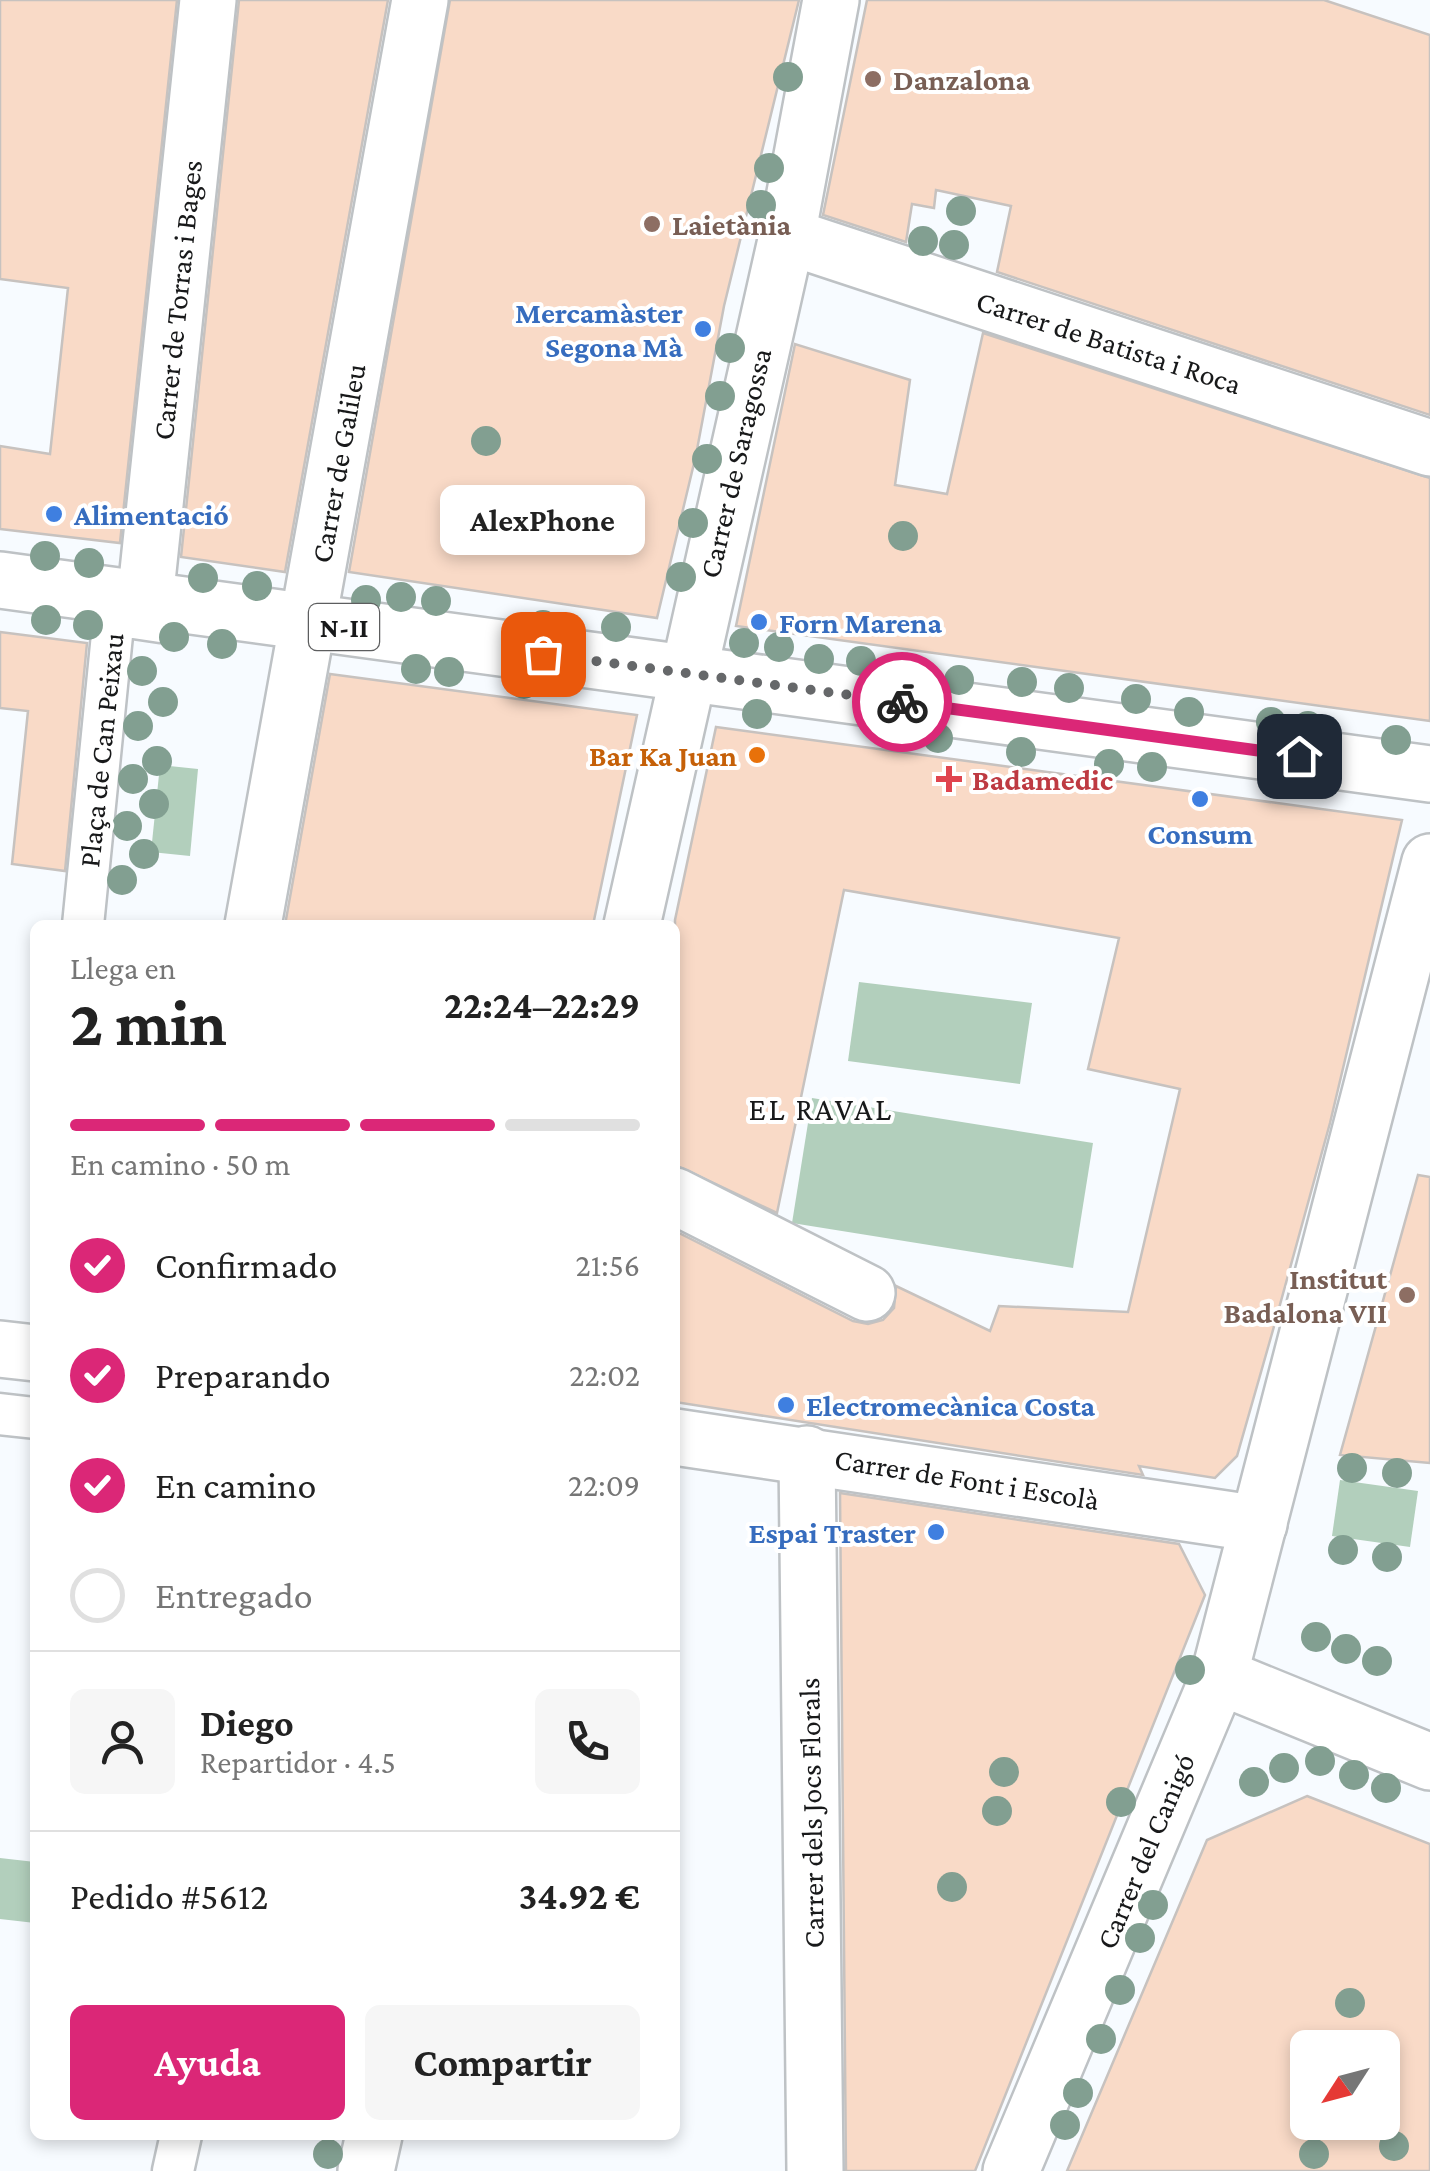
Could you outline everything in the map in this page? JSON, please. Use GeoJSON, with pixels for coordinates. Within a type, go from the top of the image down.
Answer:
{"type":"FeatureCollection","features":[{"type":"Feature","properties":{"kind":"street","name":"Carrer de Torras i Bages"},"geometry":{"type":"LineString","coordinates":[[145,600],[208,0]]}},
{"type":"Feature","properties":{"kind":"street","name":"Carrer de Galileu"},"geometry":{"type":"LineString","coordinates":[[255,920],[420,0]]}},
{"type":"Feature","properties":{"kind":"street","name":"Carrer de Saragossa"},"geometry":{"type":"LineString","coordinates":[[633,920],[787,236],[831,0]]}},
{"type":"Feature","properties":{"kind":"street","name":"Carrer de Batista i Roca"},"geometry":{"type":"LineString","coordinates":[[787,236],[1430,448]]}},
{"type":"Feature","properties":{"kind":"street","name":"N-II"},"geometry":{"type":"LineString","coordinates":[[0,580],[1430,774]]}},
{"type":"Feature","properties":{"kind":"street","name":"Plaça de Can Peixau"},"geometry":{"type":"LineString","coordinates":[[84,920],[114,615],[282,638],[230,920]]}},
{"type":"Feature","properties":{"kind":"street","name":"Carrer del Canigó"},"geometry":{"type":"LineString","coordinates":[[1011,2171],[1219,1676],[1430,862]]}},
{"type":"Feature","properties":{"kind":"street"},"geometry":{"type":"LineString","coordinates":[[680,1199],[866,1293]]}},
{"type":"Feature","properties":{"kind":"street"},"geometry":{"type":"LineString","coordinates":[[0,1349],[30,1352]]}},
{"type":"Feature","properties":{"kind":"street"},"geometry":{"type":"LineString","coordinates":[[0,1414],[30,1417]]}},
{"type":"Feature","properties":{"kind":"street","name":"Carrer de Font i Escolà"},"geometry":{"type":"LineString","coordinates":[[680,1438],[1259,1524]]}},
{"type":"Feature","properties":{"kind":"street","name":"Carrer dels Jocs Florals"},"geometry":{"type":"LineString","coordinates":[[808,1454],[814,2171]]}},
{"type":"Feature","properties":{"kind":"street"},"geometry":{"type":"LineString","coordinates":[[1219,1676],[1430,1762]]}},
{"type":"Feature","properties":{"kind":"street"},"geometry":{"type":"LineString","coordinates":[[174,2171],[180,2140]]}},
{"type":"Feature","properties":{"kind":"street"},"geometry":{"type":"LineString","coordinates":[[366,2171],[373,2140]]}},
{"type":"Feature","properties":{"kind":"green space"},"geometry":{"type":"Polygon","coordinates":[[[160,765],[198,769],[190,856],[151,852],[160,765]]]}},
{"type":"Feature","properties":{"kind":"green space"},"geometry":{"type":"Polygon","coordinates":[[[859,982],[1032,1003],[1020,1084],[848,1061],[859,982]]]}},
{"type":"Feature","properties":{"kind":"green space"},"geometry":{"type":"Polygon","coordinates":[[[812,1098],[1093,1143],[1073,1268],[792,1223],[812,1098]]]}},
{"type":"Feature","properties":{"kind":"green space"},"geometry":{"type":"Polygon","coordinates":[[[1340,1480],[1418,1491],[1410,1547],[1332,1536],[1340,1480]]]}},
{"type":"Feature","properties":{"kind":"green space"},"geometry":{"type":"Polygon","coordinates":[[[0,1858],[30,1861],[30,1922],[0,1919],[0,1858]]]}},
{"type":"Feature","properties":{"kind":"building"},"geometry":{"type":"Polygon","coordinates":[[[0,0],[177,0],[120,543],[0,529],[0,446],[50,454],[68,288],[0,279],[0,0]]]}},
{"type":"Feature","properties":{"kind":"building"},"geometry":{"type":"Polygon","coordinates":[[[239,0],[388,0],[285,572],[181,557],[239,0]]]}},
{"type":"Feature","properties":{"kind":"building"},"geometry":{"type":"Polygon","coordinates":[[[450,0],[799,0],[724,306],[696,455],[657,618],[349,572],[450,0]]]}},
{"type":"Feature","properties":{"kind":"building"},"geometry":{"type":"Polygon","coordinates":[[[867,0],[1324,0],[1430,35],[1430,415],[997,272],[1011,206],[936,190],[934,208],[912,204],[906,242],[823,215],[867,0]]]}},
{"type":"Feature","properties":{"kind":"building"},"geometry":{"type":"Polygon","coordinates":[[[983,333],[1430,478],[1430,721],[736,626],[795,344],[910,380],[895,485],[947,494],[983,333]]]}},
{"type":"Feature","properties":{"kind":"building"},"geometry":{"type":"Polygon","coordinates":[[[0,632],[87,643],[65,871],[12,864],[28,711],[0,708],[0,632]]]}},
{"type":"Feature","properties":{"kind":"building"},"geometry":{"type":"Polygon","coordinates":[[[330,674],[637,715],[594,920],[286,920],[330,674]]]}},
{"type":"Feature","properties":{"kind":"building"},"geometry":{"type":"Polygon","coordinates":[[[716,727],[1402,820],[1330,1123],[1237,1456],[1215,1478],[1139,1466],[1143,1475],[680,1403],[680,1234],[853,1321],[868,1324],[883,1320],[894,1308],[896,1286],[990,1331],[999,1306],[1128,1312],[1180,1089],[1088,1069],[1119,938],[844,890],[777,1213],[680,1167],[680,920],[675,920],[716,727]]]}},
{"type":"Feature","properties":{"kind":"building","name":"Institut Badalona VII"},"geometry":{"type":"Polygon","coordinates":[[[1418,1175],[1430,1177],[1430,1463],[1340,1455],[1418,1175]]]}},
{"type":"Feature","properties":{"kind":"building"},"geometry":{"type":"Polygon","coordinates":[[[840,1493],[1179,1544],[1205,1595],[975,2171],[846,2171],[840,1493]]]}},
{"type":"Feature","properties":{"kind":"building"},"geometry":{"type":"Polygon","coordinates":[[[1307,1796],[1430,1844],[1430,2171],[1067,2171],[1207,1840],[1307,1796]]]}},
{"type":"Feature","properties":{"kind":"way so far"},"geometry":{"type":"LineString","coordinates":[[543,654],[902,702]]}},
{"type":"Feature","properties":{"kind":"place","name":"Danzalona"},"geometry":{"type":"Point","coordinates":[873,79]}},
{"type":"Feature","properties":{"kind":"place","name":"Laietània"},"geometry":{"type":"Point","coordinates":[652,224]}},
{"type":"Feature","properties":{"kind":"place","name":"Mercamàster Segona Mà"},"geometry":{"type":"Point","coordinates":[703,329]}},
{"type":"Feature","properties":{"kind":"place","name":"Alimentació"},"geometry":{"type":"Point","coordinates":[54,514]}},
{"type":"Feature","properties":{"kind":"place","name":"Forn Marena"},"geometry":{"type":"Point","coordinates":[759,622]}},
{"type":"Feature","properties":{"kind":"place","name":"AlexPhone"},"geometry":{"type":"Point","coordinates":[543,654]}},
{"type":"Feature","properties":{"kind":"place","name":"Bar Ka Juan"},"geometry":{"type":"Point","coordinates":[757,755]}},
{"type":"Feature","properties":{"kind":"place","name":"Badamedic"},"geometry":{"type":"Point","coordinates":[949,779]}},
{"type":"Feature","properties":{"kind":"place","name":"Consum"},"geometry":{"type":"Point","coordinates":[1200,799]}},
{"type":"Feature","properties":{"kind":"place","name":"Institut Badalona VII"},"geometry":{"type":"Point","coordinates":[1407,1295]}},
{"type":"Feature","properties":{"kind":"place","name":"Electromecànica Costa"},"geometry":{"type":"Point","coordinates":[786,1405]}},
{"type":"Feature","properties":{"kind":"place","name":"Espai Traster"},"geometry":{"type":"Point","coordinates":[936,1532]}},
{"type":"Feature","properties":{"kind":"district","name":"EL RAVAL"},"geometry":{"type":"Point","coordinates":[821,1109]}},
{"type":"Feature","properties":{"kind":"route"},"geometry":{"type":"LineString","coordinates":[[902,702],[1299,756]]}}]}
